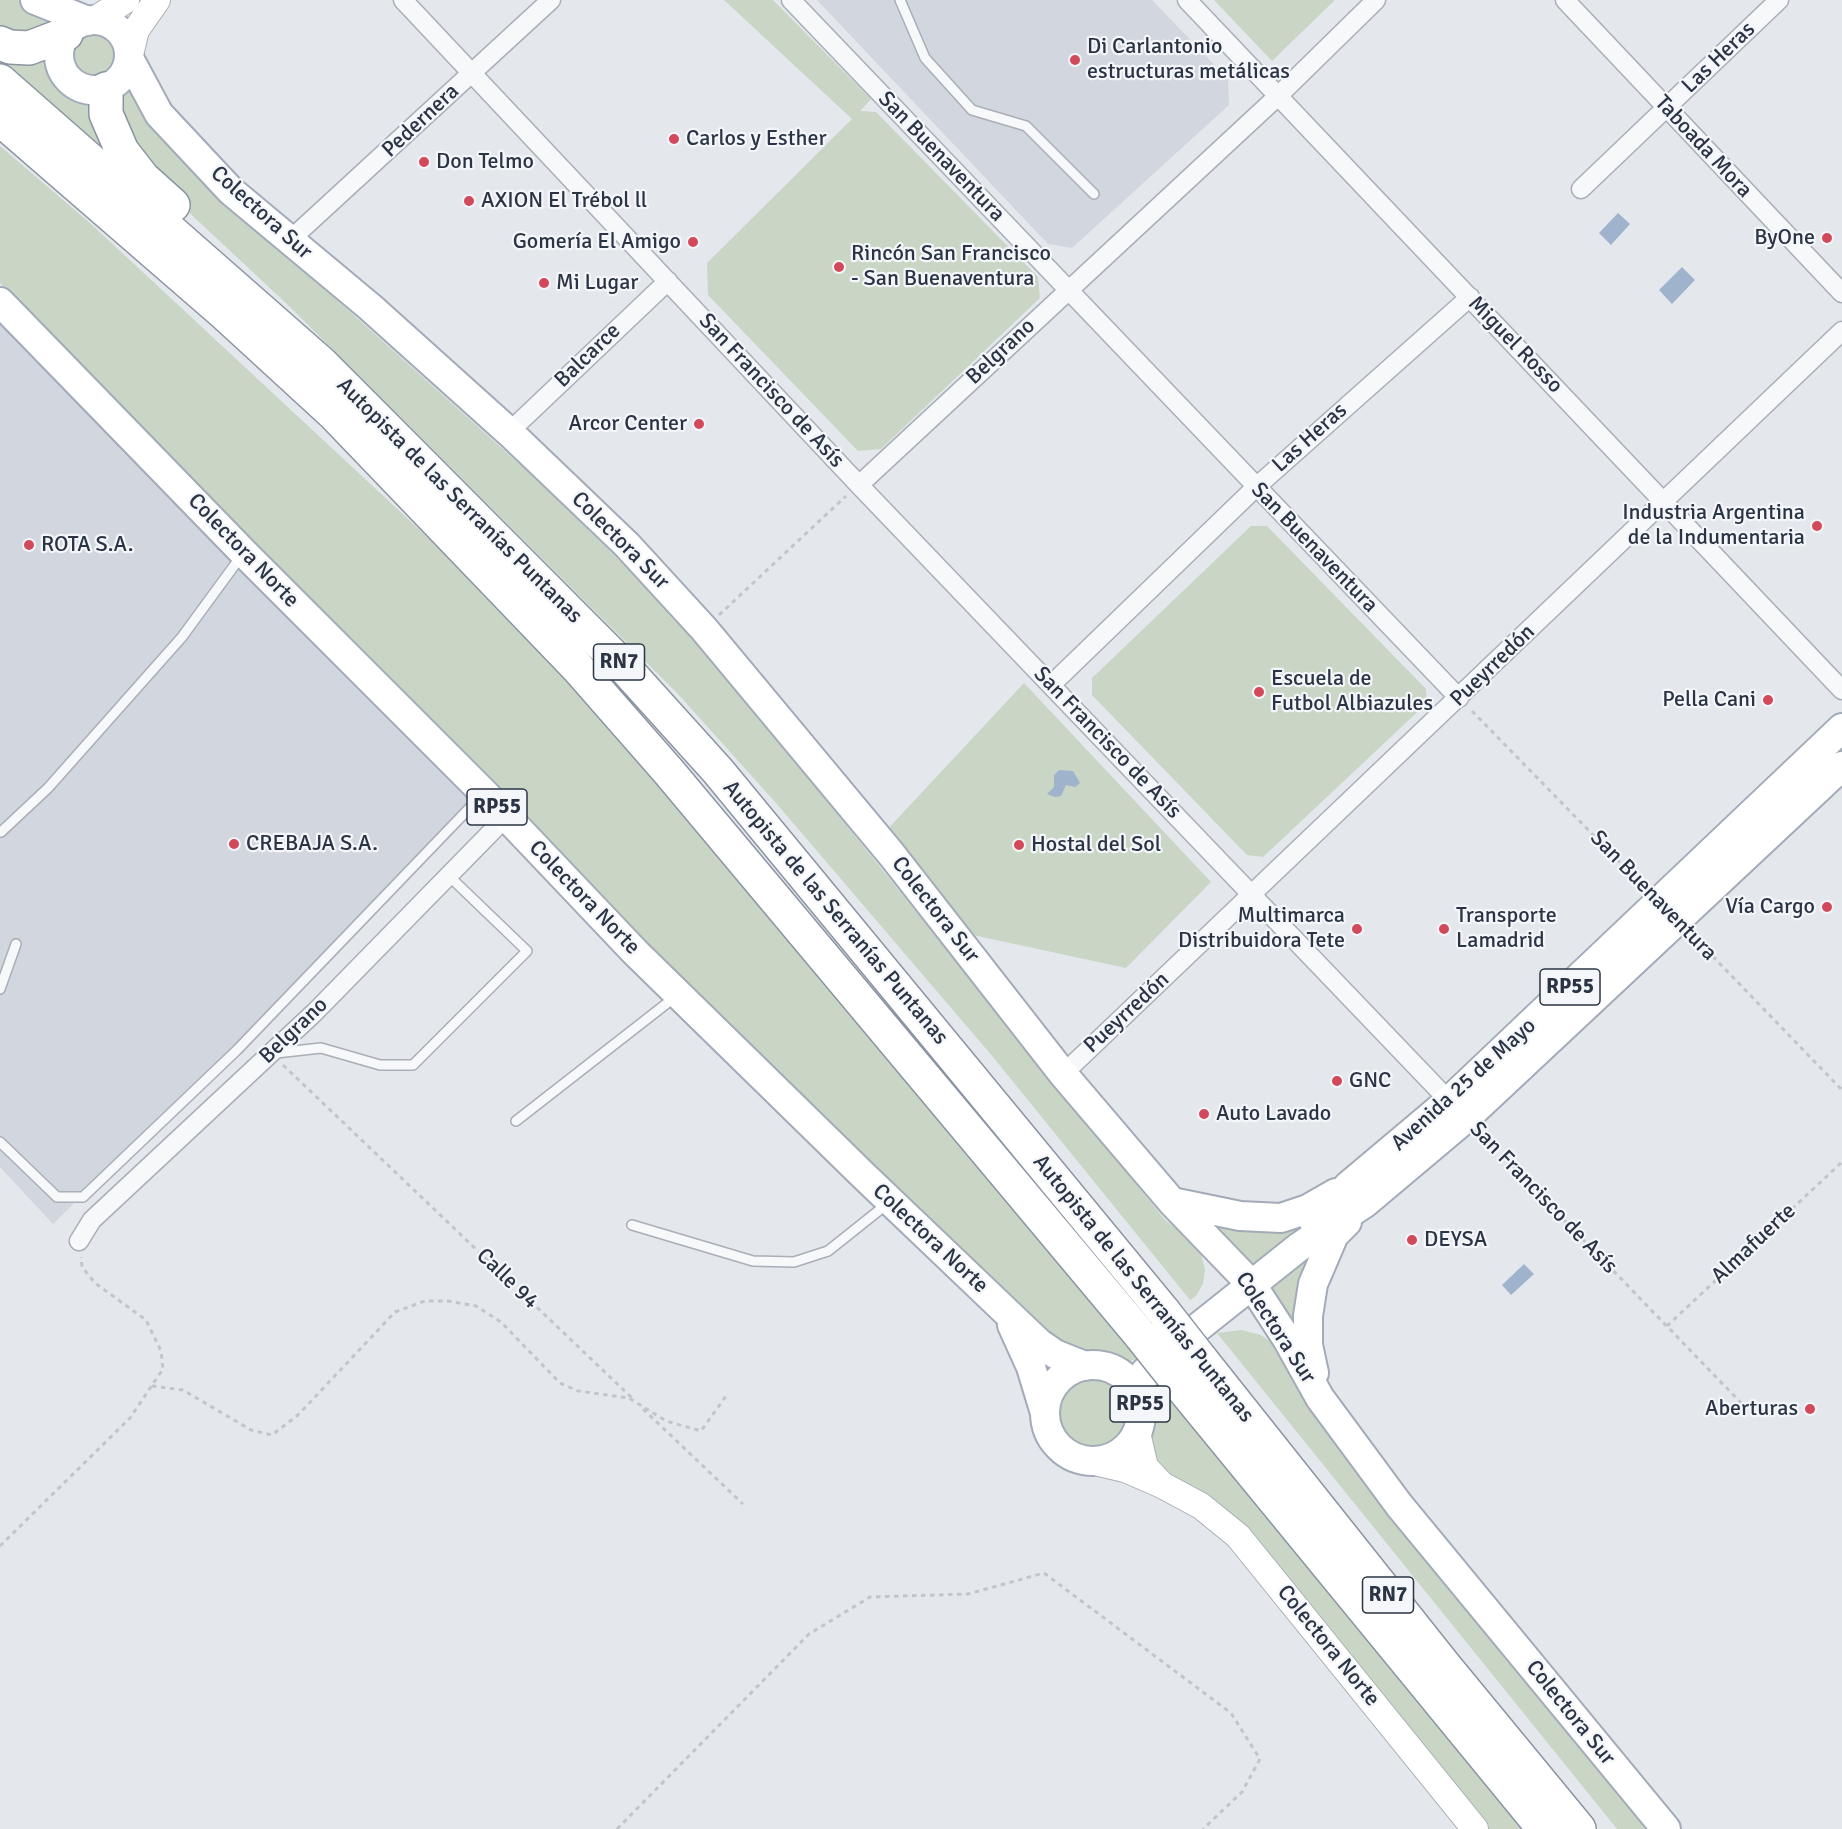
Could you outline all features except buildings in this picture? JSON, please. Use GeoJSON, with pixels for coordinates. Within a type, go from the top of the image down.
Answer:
{"type":"FeatureCollection","features":[{"type":"Feature","properties":{"kind":"highway"},"geometry":{"type":"LineString","coordinates":[[0,43],[10,47],[29,48],[83,25]]}},
{"type":"Feature","properties":{"kind":"highway","name":"Autopista de las Serranías Puntanas"},"geometry":{"type":"LineString","coordinates":[[0,81],[250,298],[417,456],[625,668],[718,771],[1164,1312],[1182,1362],[1544,1829]]}},
{"type":"Feature","properties":{"kind":"highway"},"geometry":{"type":"LineString","coordinates":[[106,89],[106,114],[110,128],[122,151],[143,178],[207,237],[417,456]]}},
{"type":"Feature","properties":{"kind":"highway","name":"Autopista de las Serranías Puntanas"},"geometry":{"type":"LineString","coordinates":[[0,120],[225,314],[334,414],[577,667],[669,772],[1141,1336],[1182,1362],[1437,1656],[1579,1829]]}},
{"type":"Feature","properties":{"kind":"main road"},"geometry":{"type":"LineString","coordinates":[[35,0],[83,25],[115,27],[123,34],[130,58],[122,78],[106,89],[86,90],[77,86],[63,72],[59,52],[83,25]]}},
{"type":"Feature","properties":{"kind":"main road","name":"Colectora Sur"},"geometry":{"type":"LineString","coordinates":[[130,58],[159,114],[231,191],[370,307],[509,432],[627,545],[704,629],[892,855],[1063,1074],[1172,1202],[1252,1285],[1320,1398],[1399,1505],[1666,1829]]}},
{"type":"Feature","properties":{"kind":"main road","name":"Colectora Norte"},"geometry":{"type":"LineString","coordinates":[[0,302],[679,994],[891,1201],[1039,1342],[1055,1354],[1095,1367]]}},
{"type":"Feature","properties":{"kind":"main road","name":"Avenida 25 de Mayo"},"geometry":{"type":"LineString","coordinates":[[1669,912],[1842,728]]}},
{"type":"Feature","properties":{"kind":"main road","name":"Avenida 25 de Mayo"},"geometry":{"type":"LineString","coordinates":[[1140,1419],[1142,1382],[1145,1372],[1182,1362],[1252,1285],[1457,1110],[1669,912],[1842,766]]}},
{"type":"Feature","properties":{"kind":"main road"},"geometry":{"type":"LineString","coordinates":[[1172,1202],[1240,1216],[1281,1218],[1357,1195]]}},
{"type":"Feature","properties":{"kind":"main road"},"geometry":{"type":"LineString","coordinates":[[1320,1398],[1308,1345],[1308,1316],[1313,1284],[1334,1235],[1357,1195]]}},
{"type":"Feature","properties":{"kind":"main road","name":"Colectora Norte"},"geometry":{"type":"LineString","coordinates":[[1001,1305],[1031,1367],[1045,1413]]}},
{"type":"Feature","properties":{"kind":"main road","name":"Avenida 25 de Mayo"},"geometry":{"type":"LineString","coordinates":[[1095,1367],[1127,1369],[1182,1362]]}},
{"type":"Feature","properties":{"kind":"main road","name":"RP55"},"geometry":{"type":"LineString","coordinates":[[1095,1367],[1120,1374],[1132,1386],[1140,1419],[1131,1443],[1120,1454],[1106,1460],[1091,1461],[1075,1458],[1062,1450],[1052,1438],[1045,1413],[1050,1391],[1060,1378],[1074,1369],[1095,1367]]}},
{"type":"Feature","properties":{"kind":"street"},"geometry":{"type":"LineString","coordinates":[[83,25],[126,0]]}},
{"type":"Feature","properties":{"kind":"street"},"geometry":{"type":"LineString","coordinates":[[130,58],[136,30],[157,0]]}},
{"type":"Feature","properties":{"kind":"street","name":"San Francisco de Asís"},"geometry":{"type":"LineString","coordinates":[[404,0],[858,485],[1052,684],[1457,1110]]}},
{"type":"Feature","properties":{"kind":"street","name":"Pedernera"},"geometry":{"type":"LineString","coordinates":[[290,240],[551,0]]}},
{"type":"Feature","properties":{"kind":"street","name":"San Buenaventura"},"geometry":{"type":"LineString","coordinates":[[791,0],[1255,488],[1460,698]]}},
{"type":"Feature","properties":{"kind":"street","name":"Miguel Rosso"},"geometry":{"type":"LineString","coordinates":[[1187,0],[1842,690]]}},
{"type":"Feature","properties":{"kind":"street","name":"Belgrano"},"geometry":{"type":"LineString","coordinates":[[858,485],[1278,96],[1376,0]]}},
{"type":"Feature","properties":{"kind":"street","name":"Taboada Mora"},"geometry":{"type":"LineString","coordinates":[[1565,0],[1842,293]]}},
{"type":"Feature","properties":{"kind":"street","name":"Las Heras"},"geometry":{"type":"LineString","coordinates":[[1581,189],[1779,0]]}},
{"type":"Feature","properties":{"kind":"street","name":"Balcarce"},"geometry":{"type":"LineString","coordinates":[[509,432],[668,281]]}},
{"type":"Feature","properties":{"kind":"street","name":"Las Heras"},"geometry":{"type":"LineString","coordinates":[[1052,684],[1255,488],[1470,297]]}},
{"type":"Feature","properties":{"kind":"street","name":"Pueyrredón"},"geometry":{"type":"LineString","coordinates":[[1063,1074],[1460,698],[1842,331]]}},
{"type":"Feature","properties":{"kind":"street","name":"Belgrano"},"geometry":{"type":"LineString","coordinates":[[79,1241],[92,1221],[270,1053],[506,817]]}},
{"type":"Feature","properties":{"kind":"street","name":"Colectora Norte"},"geometry":{"type":"LineString","coordinates":[[1140,1419],[1138,1437],[1145,1467],[1162,1485]]}},
{"type":"Feature","properties":{"kind":"street","name":"Colectora Norte"},"geometry":{"type":"LineString","coordinates":[[1091,1461],[1125,1469],[1162,1485],[1201,1506],[1238,1536],[1475,1829]]}},
{"type":"Feature","properties":{"kind":"lane"},"geometry":{"type":"LineString","coordinates":[[900,0],[925,57],[972,110],[1026,126],[1094,194]]}},
{"type":"Feature","properties":{"kind":"lane"},"geometry":{"type":"LineString","coordinates":[[1,832],[48,788],[182,638],[244,553]]}},
{"type":"Feature","properties":{"kind":"lane"},"geometry":{"type":"LineString","coordinates":[[0,1142],[57,1197],[83,1197],[237,1050],[484,793]]}},
{"type":"Feature","properties":{"kind":"lane"},"geometry":{"type":"LineString","coordinates":[[270,1053],[321,1048],[380,1065],[413,1065],[527,951],[449,876]]}},
{"type":"Feature","properties":{"kind":"lane"},"geometry":{"type":"LineString","coordinates":[[0,989],[16,944]]}},
{"type":"Feature","properties":{"kind":"lane"},"geometry":{"type":"LineString","coordinates":[[516,1121],[679,994]]}},
{"type":"Feature","properties":{"kind":"lane"},"geometry":{"type":"LineString","coordinates":[[632,1226],[753,1261],[794,1262],[828,1251],[891,1201]]}},
{"type":"Feature","properties":{"kind":"path"},"geometry":{"type":"LineString","coordinates":[[704,629],[858,485]]}},
{"type":"Feature","properties":{"kind":"path","name":"San Buenaventura"},"geometry":{"type":"LineString","coordinates":[[1460,698],[1842,1090]]}},
{"type":"Feature","properties":{"kind":"path","name":"Calle 94"},"geometry":{"type":"LineString","coordinates":[[270,1053],[743,1504]]}},
{"type":"Feature","properties":{"kind":"path","name":"San Francisco de Asís"},"geometry":{"type":"LineString","coordinates":[[1457,1110],[1746,1408]]}},
{"type":"Feature","properties":{"kind":"path","name":"Almafuerte"},"geometry":{"type":"LineString","coordinates":[[1667,1326],[1842,1162]]}},
{"type":"Feature","properties":{"kind":"path"},"geometry":{"type":"LineString","coordinates":[[0,1546],[130,1418],[163,1369],[161,1351],[146,1320],[95,1283],[82,1267],[79,1241]]}},
{"type":"Feature","properties":{"kind":"path"},"geometry":{"type":"LineString","coordinates":[[152,1386],[183,1390],[251,1430],[272,1435],[298,1415],[395,1312],[425,1301],[448,1301],[476,1306],[501,1322],[560,1383],[578,1391],[629,1398],[666,1421],[701,1431],[726,1396]]}},
{"type":"Feature","properties":{"kind":"path"},"geometry":{"type":"LineString","coordinates":[[617,1829],[809,1634],[870,1598],[968,1594],[1044,1573],[1231,1713],[1260,1759],[1242,1792],[1203,1829]]}},
{"type":"Feature","properties":{"kind":"shaded area"},"geometry":{"type":"Polygon","coordinates":[[[817,0],[1152,0],[1228,79],[1229,105],[1072,248],[1048,244],[817,0]]]}},
{"type":"Feature","properties":{"kind":"shaded area"},"geometry":{"type":"Polygon","coordinates":[[[0,323],[477,807],[53,1224],[0,1167],[0,323]]]}},
{"type":"Feature","properties":{"kind":"green space"},"geometry":{"type":"Polygon","coordinates":[[[0,0],[17,0],[66,20],[50,33],[0,33],[0,0]]]}},
{"type":"Feature","properties":{"kind":"green space","name":"Rincón San Francisco - San Buenaventura"},"geometry":{"type":"Polygon","coordinates":[[[724,0],[773,0],[871,99],[860,111],[876,112],[1038,277],[1040,298],[881,449],[858,451],[708,295],[707,263],[852,119],[724,0]]]}},
{"type":"Feature","properties":{"kind":"green space"},"geometry":{"type":"Polygon","coordinates":[[[1214,0],[1335,0],[1272,61],[1214,0]]]}},
{"type":"Feature","properties":{"kind":"green space"},"geometry":{"type":"Polygon","coordinates":[[[94,32],[103,33],[110,39],[116,46],[116,64],[110,71],[103,77],[94,78],[85,77],[78,71],[72,64],[71,55],[72,46],[78,39],[85,33],[94,32]]]}},
{"type":"Feature","properties":{"kind":"green space"},"geometry":{"type":"Polygon","coordinates":[[[44,59],[51,77],[60,88],[81,101],[94,102],[125,172],[0,60],[44,59]]]}},
{"type":"Feature","properties":{"kind":"green space"},"geometry":{"type":"Polygon","coordinates":[[[129,87],[208,184],[527,471],[642,582],[733,685],[1165,1220],[1189,1239],[1201,1254],[1205,1270],[1203,1284],[1196,1296],[1190,1300],[993,1057],[776,803],[678,694],[289,306],[149,175],[126,148],[121,99],[129,87]]]}},
{"type":"Feature","properties":{"kind":"green space"},"geometry":{"type":"Polygon","coordinates":[[[0,146],[90,223],[450,558],[592,702],[1143,1354],[1131,1361],[1119,1363],[1066,1352],[959,1251],[536,832],[0,283],[0,146]]]}},
{"type":"Feature","properties":{"kind":"green space","name":"Escuela de Futbol Albiazules"},"geometry":{"type":"Polygon","coordinates":[[[1251,526],[1267,526],[1426,689],[1427,703],[1263,857],[1247,855],[1092,695],[1092,678],[1251,526]]]}},
{"type":"Feature","properties":{"kind":"green space"},"geometry":{"type":"Polygon","coordinates":[[[1024,683],[1211,882],[1126,968],[968,934],[884,833],[1024,683]]]}},
{"type":"Feature","properties":{"kind":"green space"},"geometry":{"type":"Polygon","coordinates":[[[1195,1219],[1235,1230],[1262,1231],[1303,1227],[1248,1272],[1195,1219]]]}},
{"type":"Feature","properties":{"kind":"green space"},"geometry":{"type":"Polygon","coordinates":[[[1311,1246],[1300,1279],[1298,1333],[1266,1282],[1311,1246]]]}},
{"type":"Feature","properties":{"kind":"green space"},"geometry":{"type":"Polygon","coordinates":[[[1241,1330],[1261,1335],[1276,1346],[1309,1396],[1331,1439],[1387,1514],[1649,1829],[1617,1829],[1217,1333],[1241,1330]]]}},
{"type":"Feature","properties":{"kind":"green space"},"geometry":{"type":"Polygon","coordinates":[[[1100,1376],[1113,1382],[1124,1393],[1130,1406],[1128,1429],[1113,1446],[1100,1452],[1084,1452],[1071,1446],[1056,1429],[1054,1406],[1060,1393],[1077,1378],[1100,1376]]]}},
{"type":"Feature","properties":{"kind":"green space"},"geometry":{"type":"Polygon","coordinates":[[[1162,1377],[1529,1829],[1486,1829],[1239,1527],[1161,1472],[1145,1438],[1153,1386],[1162,1377]]]}},
{"type":"Feature","properties":{"kind":"water"},"geometry":{"type":"Polygon","coordinates":[[[1618,213],[1630,224],[1611,245],[1599,233],[1618,213]]]}},
{"type":"Feature","properties":{"kind":"water"},"geometry":{"type":"Polygon","coordinates":[[[1682,267],[1695,280],[1672,304],[1659,290],[1682,267]]]}},
{"type":"Feature","properties":{"kind":"water"},"geometry":{"type":"Polygon","coordinates":[[[1059,770],[1073,771],[1080,783],[1075,787],[1066,785],[1061,796],[1055,797],[1047,794],[1054,787],[1054,775],[1059,770]]]}},
{"type":"Feature","properties":{"kind":"water"},"geometry":{"type":"Polygon","coordinates":[[[1524,1264],[1534,1274],[1511,1295],[1502,1285],[1524,1264]]]}},
{"type":"Feature","properties":{"kind":"place","name":"Di Carlantonio estructuras metálicas"},"geometry":{"type":"Point","coordinates":[1075,60]}},
{"type":"Feature","properties":{"kind":"place","name":"Carlos y Esther"},"geometry":{"type":"Point","coordinates":[674,139]}},
{"type":"Feature","properties":{"kind":"place","name":"Don Telmo"},"geometry":{"type":"Point","coordinates":[424,162]}},
{"type":"Feature","properties":{"kind":"place","name":"AXION El Trébol ll"},"geometry":{"type":"Point","coordinates":[469,201]}},
{"type":"Feature","properties":{"kind":"place","name":"ByOne"},"geometry":{"type":"Point","coordinates":[1827,238]}},
{"type":"Feature","properties":{"kind":"place","name":"Gomería El Amigo"},"geometry":{"type":"Point","coordinates":[693,242]}},
{"type":"Feature","properties":{"kind":"place","name":"Rincón San Francisco - San Buenaventura"},"geometry":{"type":"Point","coordinates":[839,267]}},
{"type":"Feature","properties":{"kind":"place","name":"Mi Lugar"},"geometry":{"type":"Point","coordinates":[544,283]}},
{"type":"Feature","properties":{"kind":"place","name":"Arcor Center"},"geometry":{"type":"Point","coordinates":[699,424]}},
{"type":"Feature","properties":{"kind":"place","name":"Industria Argentina de la Indumentaria"},"geometry":{"type":"Point","coordinates":[1817,526]}},
{"type":"Feature","properties":{"kind":"place","name":"ROTA S.A."},"geometry":{"type":"Point","coordinates":[29,545]}},
{"type":"Feature","properties":{"kind":"place","name":"Escuela de Futbol Albiazules"},"geometry":{"type":"Point","coordinates":[1259,692]}},
{"type":"Feature","properties":{"kind":"place","name":"Pella Cani"},"geometry":{"type":"Point","coordinates":[1768,700]}},
{"type":"Feature","properties":{"kind":"place","name":"CREBAJA S.A."},"geometry":{"type":"Point","coordinates":[234,844]}},
{"type":"Feature","properties":{"kind":"place","name":"Hostal del Sol"},"geometry":{"type":"Point","coordinates":[1019,845]}},
{"type":"Feature","properties":{"kind":"place","name":"Vía Cargo"},"geometry":{"type":"Point","coordinates":[1827,907]}},
{"type":"Feature","properties":{"kind":"place","name":"Multimarca Distribuidora Tete"},"geometry":{"type":"Point","coordinates":[1357,929]}},
{"type":"Feature","properties":{"kind":"place","name":"Transporte Lamadrid"},"geometry":{"type":"Point","coordinates":[1444,929]}},
{"type":"Feature","properties":{"kind":"place","name":"GNC"},"geometry":{"type":"Point","coordinates":[1337,1081]}},
{"type":"Feature","properties":{"kind":"place","name":"Auto Lavado"},"geometry":{"type":"Point","coordinates":[1204,1114]}},
{"type":"Feature","properties":{"kind":"place","name":"DEYSA"},"geometry":{"type":"Point","coordinates":[1412,1240]}},
{"type":"Feature","properties":{"kind":"place","name":"Aberturas"},"geometry":{"type":"Point","coordinates":[1810,1409]}}]}
